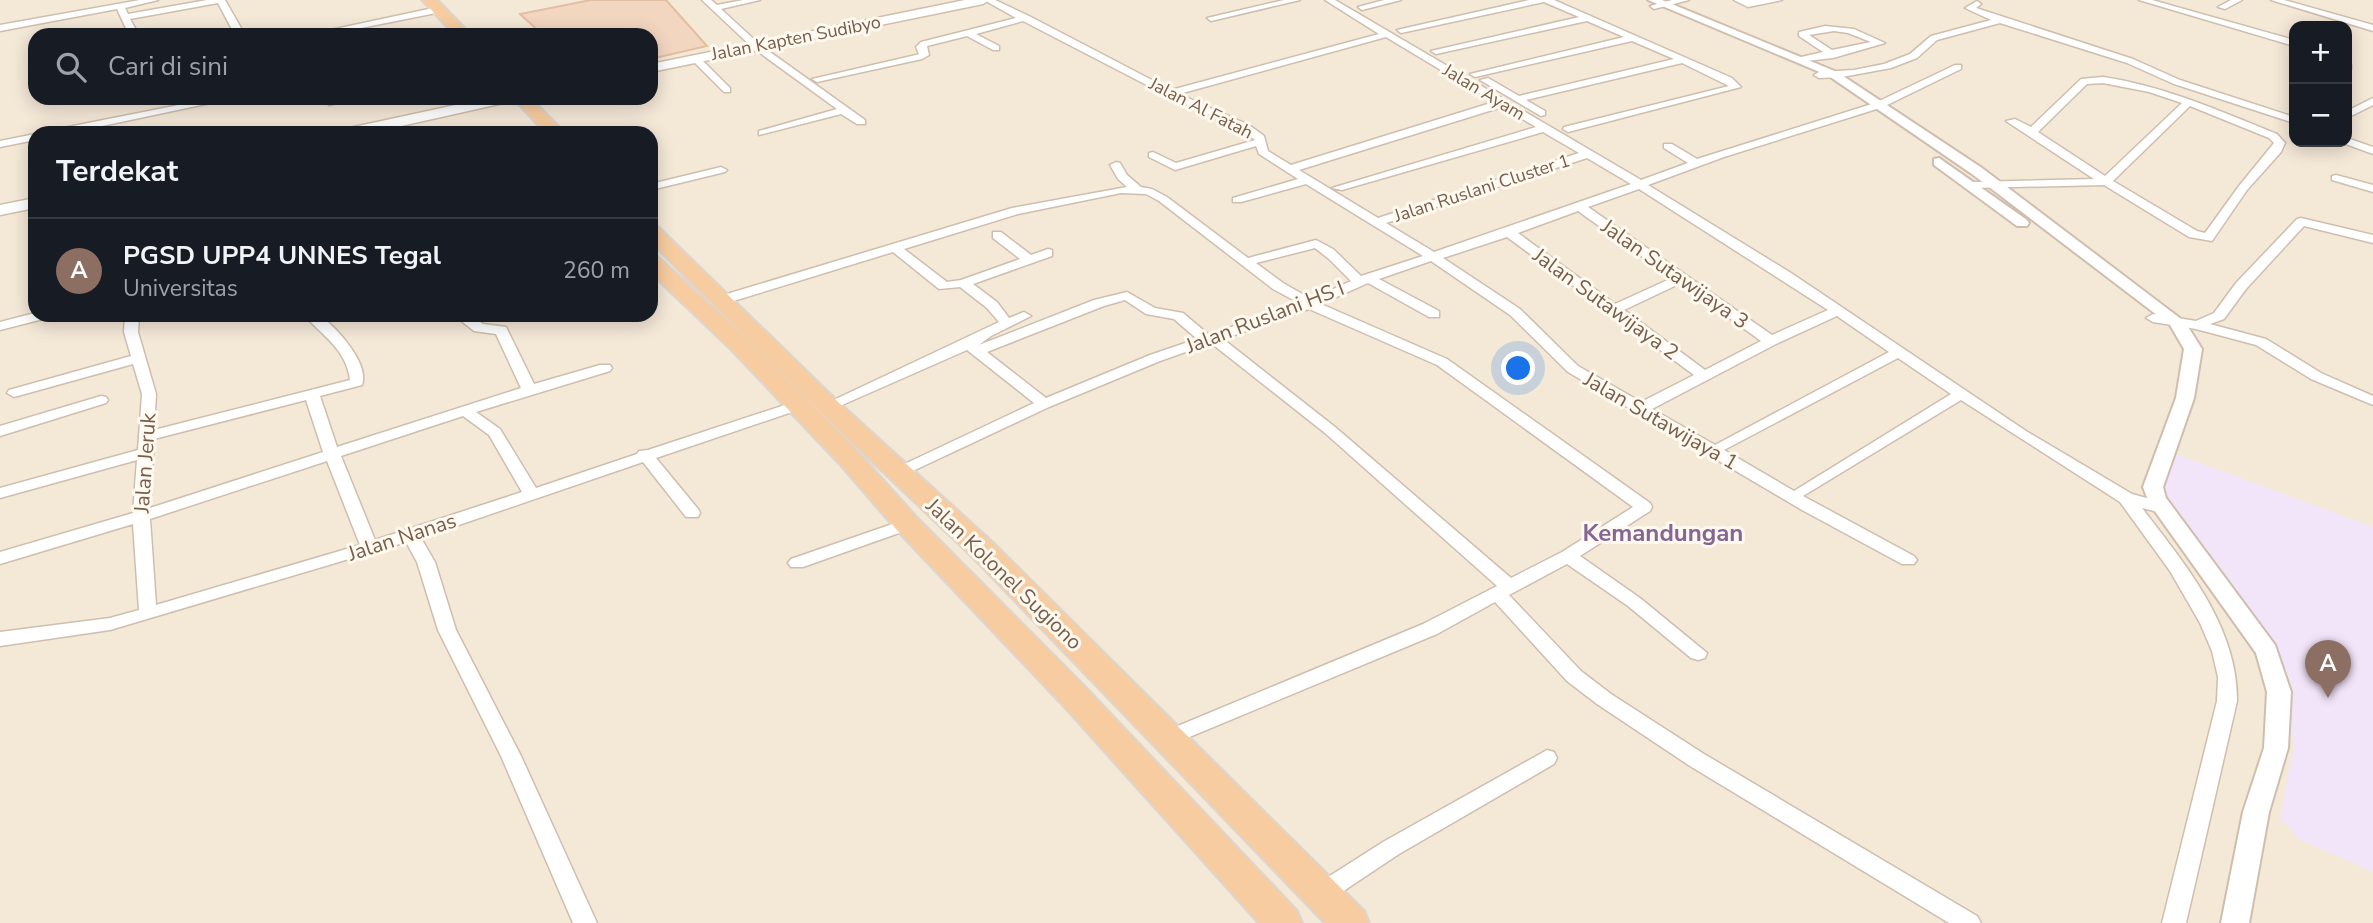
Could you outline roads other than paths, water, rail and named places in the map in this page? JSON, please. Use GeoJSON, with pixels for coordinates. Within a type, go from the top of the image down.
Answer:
{"type":"FeatureCollection","features":[{"type":"Feature","properties":{"kind":"highway"},"geometry":{"type":"LineString","coordinates":[[416,0],[431,8],[455,28]]}},
{"type":"Feature","properties":{"kind":"highway"},"geometry":{"type":"LineString","coordinates":[[431,8],[444,28]]}},
{"type":"Feature","properties":{"kind":"highway"},"geometry":{"type":"LineString","coordinates":[[511,105],[530,126]]}},
{"type":"Feature","properties":{"kind":"highway"},"geometry":{"type":"LineString","coordinates":[[529,105],[549,126]]}},
{"type":"Feature","properties":{"kind":"highway","name":"Jalan Kolonel Sugiono"},"geometry":{"type":"LineString","coordinates":[[658,238],[828,405],[982,550],[1350,923]]}},
{"type":"Feature","properties":{"kind":"highway","name":"Jalan Kolonel Sugiono"},"geometry":{"type":"LineString","coordinates":[[658,268],[738,343],[849,458],[907,524],[1074,696],[1283,923]]}},
{"type":"Feature","properties":{"kind":"highway"},"geometry":{"type":"LineString","coordinates":[[1202,834],[1239,809]]}},
{"type":"Feature","properties":{"kind":"main road","name":"Jalan Kapten Sudibyo"},"geometry":{"type":"LineString","coordinates":[[658,66],[983,0]]}},
{"type":"Feature","properties":{"kind":"main road"},"geometry":{"type":"LineString","coordinates":[[380,126],[474,105]]}},
{"type":"Feature","properties":{"kind":"main road"},"geometry":{"type":"LineString","coordinates":[[0,210],[28,204]]}},
{"type":"Feature","properties":{"kind":"street"},"geometry":{"type":"LineString","coordinates":[[0,28],[116,3],[154,0]]}},
{"type":"Feature","properties":{"kind":"street"},"geometry":{"type":"LineString","coordinates":[[706,0],[756,46],[861,122]]}},
{"type":"Feature","properties":{"kind":"street"},"geometry":{"type":"LineString","coordinates":[[715,8],[757,0]]}},
{"type":"Feature","properties":{"kind":"street","name":"Jalan Al Fatah"},"geometry":{"type":"LineString","coordinates":[[988,0],[1170,93],[1245,127],[1259,138],[1263,152],[1293,168],[1307,180],[1433,257]]}},
{"type":"Feature","properties":{"kind":"street"},"geometry":{"type":"LineString","coordinates":[[1211,18],[1296,0]]}},
{"type":"Feature","properties":{"kind":"street","name":"Jalan Ayam"},"geometry":{"type":"LineString","coordinates":[[1329,0],[1395,31],[1499,104],[1639,184],[1838,311],[1959,395],[2126,498]]}},
{"type":"Feature","properties":{"kind":"street"},"geometry":{"type":"LineString","coordinates":[[1397,0],[1362,7],[1395,31],[1436,51],[1578,135]]}},
{"type":"Feature","properties":{"kind":"street"},"geometry":{"type":"LineString","coordinates":[[1170,93],[1419,24],[1517,2],[1540,0],[1548,0],[1729,80],[1736,87],[1568,129]]}},
{"type":"Feature","properties":{"kind":"street"},"geometry":{"type":"LineString","coordinates":[[1638,0],[1657,4],[1833,75],[1879,105],[2177,322],[2193,349],[2185,398],[2153,487],[2156,499],[2267,651],[2279,692],[2276,748],[2256,813],[2235,923]]}},
{"type":"Feature","properties":{"kind":"street"},"geometry":{"type":"LineString","coordinates":[[1657,4],[1685,0]]}},
{"type":"Feature","properties":{"kind":"street"},"geometry":{"type":"LineString","coordinates":[[1738,0],[1759,4],[1778,0]]}},
{"type":"Feature","properties":{"kind":"street"},"geometry":{"type":"LineString","coordinates":[[2143,0],[2289,42]]}},
{"type":"Feature","properties":{"kind":"street"},"geometry":{"type":"LineString","coordinates":[[2222,6],[2238,0]]}},
{"type":"Feature","properties":{"kind":"street"},"geometry":{"type":"LineString","coordinates":[[2275,0],[2369,27]]}},
{"type":"Feature","properties":{"kind":"street"},"geometry":{"type":"LineString","coordinates":[[126,18],[221,1],[236,28]]}},
{"type":"Feature","properties":{"kind":"street"},"geometry":{"type":"LineString","coordinates":[[116,3],[131,28]]}},
{"type":"Feature","properties":{"kind":"street"},"geometry":{"type":"LineString","coordinates":[[1657,4],[1819,75],[1972,185],[1997,192],[2119,191]]}},
{"type":"Feature","properties":{"kind":"street"},"geometry":{"type":"LineString","coordinates":[[1977,4],[1969,8],[2123,58],[2177,82],[2289,118]]}},
{"type":"Feature","properties":{"kind":"street"},"geometry":{"type":"LineString","coordinates":[[343,28],[431,8]]}},
{"type":"Feature","properties":{"kind":"street"},"geometry":{"type":"LineString","coordinates":[[817,79],[919,57],[924,55],[921,47],[924,44],[1026,18]]}},
{"type":"Feature","properties":{"kind":"street"},"geometry":{"type":"LineString","coordinates":[[1436,51],[1588,18]]}},
{"type":"Feature","properties":{"kind":"street"},"geometry":{"type":"LineString","coordinates":[[1819,75],[1863,74],[1884,68],[1912,57],[1924,43],[1934,38],[2000,20]]}},
{"type":"Feature","properties":{"kind":"street"},"geometry":{"type":"LineString","coordinates":[[1800,60],[1833,55],[1880,43],[1843,27],[1829,27],[1802,34],[1833,55]]}},
{"type":"Feature","properties":{"kind":"street"},"geometry":{"type":"LineString","coordinates":[[968,33],[996,48]]}},
{"type":"Feature","properties":{"kind":"street"},"geometry":{"type":"LineString","coordinates":[[1475,74],[1632,38]]}},
{"type":"Feature","properties":{"kind":"street"},"geometry":{"type":"LineString","coordinates":[[695,58],[727,90]]}},
{"type":"Feature","properties":{"kind":"street"},"geometry":{"type":"LineString","coordinates":[[1518,99],[1683,60]]}},
{"type":"Feature","properties":{"kind":"street","name":"Jalan Ruslani HS I"},"geometry":{"type":"LineString","coordinates":[[900,472],[1044,404],[1210,339],[1310,304],[1363,279],[1509,232],[1697,164],[1879,105],[1958,67]]}},
{"type":"Feature","properties":{"kind":"street"},"geometry":{"type":"LineString","coordinates":[[2011,121],[2032,132],[2119,191],[2193,234],[2208,238],[2243,188],[2277,150],[2280,143],[2273,136],[2188,103],[2123,83],[2092,80],[2082,83],[2032,132]]}},
{"type":"Feature","properties":{"kind":"street"},"geometry":{"type":"LineString","coordinates":[[2352,112],[2372,102]]}},
{"type":"Feature","properties":{"kind":"street"},"geometry":{"type":"LineString","coordinates":[[1997,192],[2106,182],[2188,103]]}},
{"type":"Feature","properties":{"kind":"street"},"geometry":{"type":"LineString","coordinates":[[1293,168],[1499,104]]}},
{"type":"Feature","properties":{"kind":"street"},"geometry":{"type":"LineString","coordinates":[[155,105],[157,112]]}},
{"type":"Feature","properties":{"kind":"street"},"geometry":{"type":"LineString","coordinates":[[88,126],[193,105]]}},
{"type":"Feature","properties":{"kind":"street"},"geometry":{"type":"LineString","coordinates":[[763,133],[845,112]]}},
{"type":"Feature","properties":{"kind":"street"},"geometry":{"type":"LineString","coordinates":[[1338,188],[1545,128]]}},
{"type":"Feature","properties":{"kind":"street"},"geometry":{"type":"LineString","coordinates":[[0,144],[28,138]]}},
{"type":"Feature","properties":{"kind":"street"},"geometry":{"type":"LineString","coordinates":[[1153,155],[1175,167],[1259,142]]}},
{"type":"Feature","properties":{"kind":"street"},"geometry":{"type":"LineString","coordinates":[[2352,143],[2373,151]]}},
{"type":"Feature","properties":{"kind":"street"},"geometry":{"type":"LineString","coordinates":[[1668,146],[1697,164]]}},
{"type":"Feature","properties":{"kind":"street","name":"Jalan Ruslani Cluster 1"},"geometry":{"type":"LineString","coordinates":[[1375,223],[1588,154]]}},
{"type":"Feature","properties":{"kind":"street"},"geometry":{"type":"LineString","coordinates":[[2080,164],[2119,169]]}},
{"type":"Feature","properties":{"kind":"street"},"geometry":{"type":"LineString","coordinates":[[1116,165],[1122,177],[1136,189],[1163,199],[1278,286],[1310,304],[1442,362],[1644,506],[1568,556],[1430,629],[1168,738]]}},
{"type":"Feature","properties":{"kind":"street"},"geometry":{"type":"LineString","coordinates":[[658,185],[721,170]]}},
{"type":"Feature","properties":{"kind":"street"},"geometry":{"type":"LineString","coordinates":[[2336,178],[2373,189]]}},
{"type":"Feature","properties":{"kind":"street"},"geometry":{"type":"LineString","coordinates":[[1237,200],[1307,180]]}},
{"type":"Feature","properties":{"kind":"street"},"geometry":{"type":"LineString","coordinates":[[722,300],[1016,211],[1136,189]]}},
{"type":"Feature","properties":{"kind":"street"},"geometry":{"type":"LineString","coordinates":[[1997,192],[2153,318],[2197,325],[2261,342],[2316,376],[2373,401]]}},
{"type":"Feature","properties":{"kind":"street","name":"Jalan Sutawijaya 3"},"geometry":{"type":"LineString","coordinates":[[1579,206],[1771,341]]}},
{"type":"Feature","properties":{"kind":"street"},"geometry":{"type":"LineString","coordinates":[[2197,325],[2223,312],[2241,286],[2301,222],[2373,239]]}},
{"type":"Feature","properties":{"kind":"street","name":"Jalan Sutawijaya 2"},"geometry":{"type":"LineString","coordinates":[[1509,232],[1703,376]]}},
{"type":"Feature","properties":{"kind":"street"},"geometry":{"type":"LineString","coordinates":[[996,234],[1028,259]]}},
{"type":"Feature","properties":{"kind":"street"},"geometry":{"type":"LineString","coordinates":[[1246,262],[1314,244],[1329,251],[1346,272],[1434,314]]}},
{"type":"Feature","properties":{"kind":"street"},"geometry":{"type":"LineString","coordinates":[[895,248],[944,286],[964,283],[1048,253]]}},
{"type":"Feature","properties":{"kind":"street","name":"Jalan Sutawijaya 1"},"geometry":{"type":"LineString","coordinates":[[1433,257],[1516,312],[1573,369],[1808,506],[1908,560]]}},
{"type":"Feature","properties":{"kind":"street"},"geometry":{"type":"LineString","coordinates":[[1614,310],[1682,278]]}},
{"type":"Feature","properties":{"kind":"street"},"geometry":{"type":"LineString","coordinates":[[964,283],[992,305],[1006,324]]}},
{"type":"Feature","properties":{"kind":"street"},"geometry":{"type":"LineString","coordinates":[[828,405],[973,348],[1099,303],[1127,296],[1151,311],[1178,316],[1330,430],[1504,591],[1574,676],[1697,760],[1969,923]]}},
{"type":"Feature","properties":{"kind":"street"},"geometry":{"type":"LineString","coordinates":[[1640,409],[1771,341],[1838,311]]}},
{"type":"Feature","properties":{"kind":"street"},"geometry":{"type":"LineString","coordinates":[[973,348],[1006,324],[1024,316]]}},
{"type":"Feature","properties":{"kind":"street"},"geometry":{"type":"LineString","coordinates":[[0,326],[28,319]]}},
{"type":"Feature","properties":{"kind":"street","name":"Jalan Jeruk"},"geometry":{"type":"LineString","coordinates":[[132,322],[131,332],[149,394],[141,516],[148,613]]}},
{"type":"Feature","properties":{"kind":"street"},"geometry":{"type":"LineString","coordinates":[[0,493],[145,445],[358,381],[345,348],[320,322]]}},
{"type":"Feature","properties":{"kind":"street"},"geometry":{"type":"LineString","coordinates":[[471,322],[479,328],[501,330],[529,390]]}},
{"type":"Feature","properties":{"kind":"street"},"geometry":{"type":"LineString","coordinates":[[973,348],[1044,404]]}},
{"type":"Feature","properties":{"kind":"street"},"geometry":{"type":"LineString","coordinates":[[1723,446],[1897,353]]}},
{"type":"Feature","properties":{"kind":"street"},"geometry":{"type":"LineString","coordinates":[[14,393],[139,358]]}},
{"type":"Feature","properties":{"kind":"street"},"geometry":{"type":"LineString","coordinates":[[0,558],[141,516],[529,390],[605,368]]}},
{"type":"Feature","properties":{"kind":"street"},"geometry":{"type":"LineString","coordinates":[[312,395],[319,422],[334,453],[370,548]]}},
{"type":"Feature","properties":{"kind":"street"},"geometry":{"type":"LineString","coordinates":[[1802,491],[1959,395]]}},
{"type":"Feature","properties":{"kind":"street"},"geometry":{"type":"LineString","coordinates":[[0,431],[101,400]]}},
{"type":"Feature","properties":{"kind":"street","name":"Jalan Nanas"},"geometry":{"type":"LineString","coordinates":[[0,639],[81,630],[148,613],[411,535],[645,454],[796,406]]}},
{"type":"Feature","properties":{"kind":"street"},"geometry":{"type":"LineString","coordinates":[[465,411],[495,432],[531,493]]}},
{"type":"Feature","properties":{"kind":"street"},"geometry":{"type":"LineString","coordinates":[[645,454],[692,513]]}},
{"type":"Feature","properties":{"kind":"street"},"geometry":{"type":"LineString","coordinates":[[2126,498],[2162,508]]}},
{"type":"Feature","properties":{"kind":"street"},"geometry":{"type":"LineString","coordinates":[[2126,498],[2171,559],[2208,621],[2229,674],[2227,701],[2174,923]]}},
{"type":"Feature","properties":{"kind":"street"},"geometry":{"type":"LineString","coordinates":[[797,563],[907,524]]}},
{"type":"Feature","properties":{"kind":"street"},"geometry":{"type":"LineString","coordinates":[[411,535],[426,562],[447,630],[511,757],[585,923]]}},
{"type":"Feature","properties":{"kind":"street"},"geometry":{"type":"LineString","coordinates":[[1568,556],[1634,602],[1698,653]]}},
{"type":"Feature","properties":{"kind":"street"},"geometry":{"type":"LineString","coordinates":[[1322,893],[1391,848],[1547,758]]}},
{"type":"Feature","properties":{"kind":"place","name":"PGSD UPP4 UNNES Tegal"},"geometry":{"type":"Point","coordinates":[2328,698]}},
{"type":"Feature","properties":{"kind":"district","name":"Kemandungan"},"geometry":{"type":"Point","coordinates":[1663,533]}}]}
